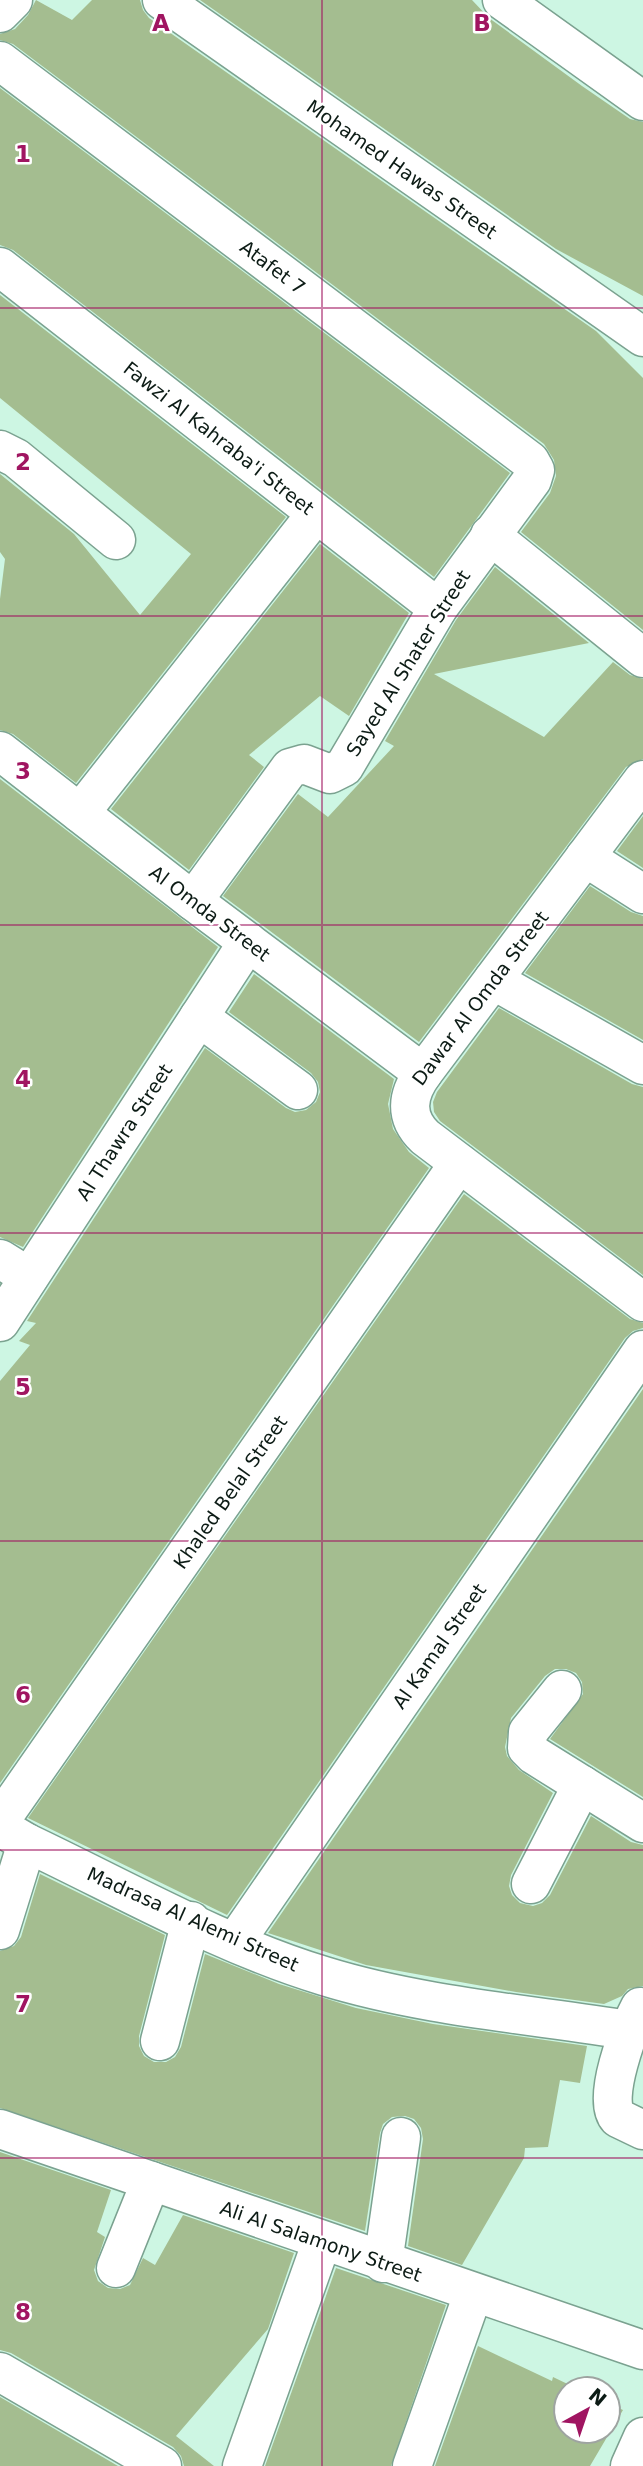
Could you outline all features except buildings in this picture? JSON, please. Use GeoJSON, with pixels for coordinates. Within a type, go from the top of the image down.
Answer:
{"type":"FeatureCollection","features":[{"type":"Feature","properties":{"kind":"street"},"geometry":{"type":"LineString","coordinates":[[0,13],[13,0]]}},
{"type":"Feature","properties":{"kind":"street","name":"Mohamed Hawas Street"},"geometry":{"type":"LineString","coordinates":[[162,0],[643,337]]}},
{"type":"Feature","properties":{"kind":"street"},"geometry":{"type":"LineString","coordinates":[[502,0],[643,101]]}},
{"type":"Feature","properties":{"kind":"street","name":"Atafet 7"},"geometry":{"type":"LineString","coordinates":[[0,61],[530,461],[535,470],[532,480]]}},
{"type":"Feature","properties":{"kind":"street","name":"Fawzi Al Kahraba'i Street"},"geometry":{"type":"LineString","coordinates":[[0,267],[438,608]]}},
{"type":"Feature","properties":{"kind":"street"},"geometry":{"type":"LineString","coordinates":[[0,450],[16,458],[116,540]]}},
{"type":"Feature","properties":{"kind":"street","name":"Sayed Al Shater Street"},"geometry":{"type":"LineString","coordinates":[[193,901],[290,768],[304,764],[330,774],[344,768],[438,608],[532,480]]}},
{"type":"Feature","properties":{"kind":"street"},"geometry":{"type":"LineString","coordinates":[[80,813],[316,514]]}},
{"type":"Feature","properties":{"kind":"street"},"geometry":{"type":"LineString","coordinates":[[490,535],[643,658]]}},
{"type":"Feature","properties":{"kind":"street","name":"Al Omda Street"},"geometry":{"type":"LineString","coordinates":[[0,751],[193,901],[423,1073]]}},
{"type":"Feature","properties":{"kind":"street","name":"Dawar Al Omda Street"},"geometry":{"type":"LineString","coordinates":[[643,780],[423,1073],[411,1091],[409,1103],[415,1128],[643,1302]]}},
{"type":"Feature","properties":{"kind":"street"},"geometry":{"type":"LineString","coordinates":[[586,857],[643,894]]}},
{"type":"Feature","properties":{"kind":"street","name":"Al Thawra Street"},"geometry":{"type":"LineString","coordinates":[[0,1322],[15,1268],[199,1017],[248,942]]}},
{"type":"Feature","properties":{"kind":"street"},"geometry":{"type":"LineString","coordinates":[[493,980],[643,1065]]}},
{"type":"Feature","properties":{"kind":"street"},"geometry":{"type":"LineString","coordinates":[[199,1017],[298,1090]]}},
{"type":"Feature","properties":{"kind":"street","name":"Khaled Belal Street"},"geometry":{"type":"LineString","coordinates":[[0,1930],[9,1830],[459,1163]]}},
{"type":"Feature","properties":{"kind":"street","name":"Al Kamal Street"},"geometry":{"type":"LineString","coordinates":[[235,1942],[643,1350]]}},
{"type":"Feature","properties":{"kind":"street"},"geometry":{"type":"LineString","coordinates":[[562,1690],[528,1732],[525,1742],[534,1755],[643,1823]]}},
{"type":"Feature","properties":{"kind":"street"},"geometry":{"type":"LineString","coordinates":[[531,1884],[582,1785]]}},
{"type":"Feature","properties":{"kind":"street","name":"Madrasa Al Alemi Street"},"geometry":{"type":"LineString","coordinates":[[9,1830],[235,1942],[320,1975],[369,1989],[638,2020]]}},
{"type":"Feature","properties":{"kind":"street"},"geometry":{"type":"LineString","coordinates":[[160,2041],[191,1921]]}},
{"type":"Feature","properties":{"kind":"street"},"geometry":{"type":"LineString","coordinates":[[638,2020],[611,2108],[623,2123],[643,2130]]}},
{"type":"Feature","properties":{"kind":"street","name":"Ali Al Salamony Street"},"geometry":{"type":"LineString","coordinates":[[0,2129],[473,2294],[643,2350]]}},
{"type":"Feature","properties":{"kind":"street"},"geometry":{"type":"LineString","coordinates":[[383,2263],[401,2137]]}},
{"type":"Feature","properties":{"kind":"street"},"geometry":{"type":"LineString","coordinates":[[116,2268],[151,2181]]}},
{"type":"Feature","properties":{"kind":"street"},"geometry":{"type":"LineString","coordinates":[[242,2466],[322,2241]]}},
{"type":"Feature","properties":{"kind":"street"},"geometry":{"type":"LineString","coordinates":[[412,2466],[473,2294]]}},
{"type":"Feature","properties":{"kind":"street"},"geometry":{"type":"LineString","coordinates":[[0,2372],[162,2466]]}},
{"type":"Feature","properties":{"kind":"street"},"geometry":{"type":"LineString","coordinates":[[630,2466],[643,2438]]}}]}
